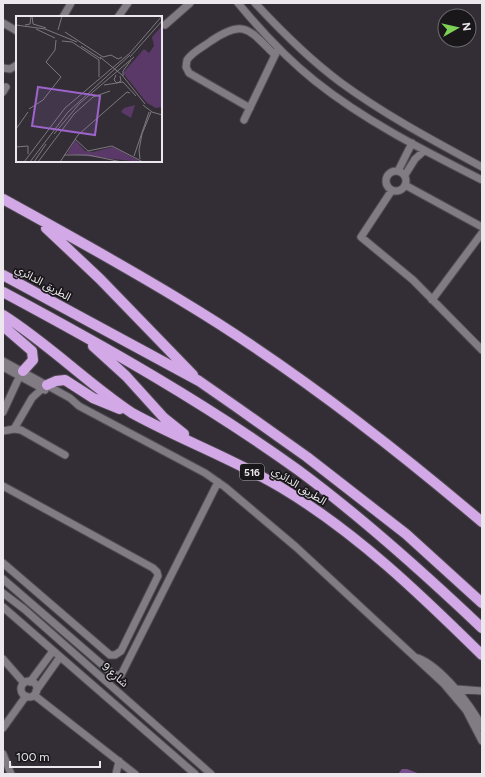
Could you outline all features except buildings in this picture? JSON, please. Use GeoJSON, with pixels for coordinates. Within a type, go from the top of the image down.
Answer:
{"type":"FeatureCollection","features":[{"type":"Feature","properties":{"kind":"highway"},"geometry":{"type":"LineString","coordinates":[[3,199],[183,301],[279,364],[408,462],[482,522]]}},
{"type":"Feature","properties":{"kind":"highway"},"geometry":{"type":"LineString","coordinates":[[30,214],[100,279],[150,329],[198,381]]}},
{"type":"Feature","properties":{"kind":"highway","name":"الطريق الدائري"},"geometry":{"type":"LineString","coordinates":[[3,275],[198,381],[307,458],[406,534],[482,603]]}},
{"type":"Feature","properties":{"kind":"highway","name":"الطريق الدائري"},"geometry":{"type":"LineString","coordinates":[[3,292],[77,332],[169,385],[298,471],[396,550],[482,628]]}},
{"type":"Feature","properties":{"kind":"highway","name":"الطريق الدائري"},"geometry":{"type":"LineString","coordinates":[[3,315],[24,328],[112,399],[132,412],[282,488],[330,520],[366,547],[410,586],[482,655]]}},
{"type":"Feature","properties":{"kind":"highway"},"geometry":{"type":"LineString","coordinates":[[3,326],[32,351],[32,360],[21,374]]}},
{"type":"Feature","properties":{"kind":"highway","name":"516"},"geometry":{"type":"LineString","coordinates":[[77,332],[126,376],[164,418],[200,447]]}},
{"type":"Feature","properties":{"kind":"highway"},"geometry":{"type":"LineString","coordinates":[[44,386],[56,381],[65,380],[99,401],[132,412]]}},
{"type":"Feature","properties":{"kind":"street"},"geometry":{"type":"LineString","coordinates":[[64,16],[71,3]]}},
{"type":"Feature","properties":{"kind":"street"},"geometry":{"type":"LineString","coordinates":[[119,16],[128,3]]}},
{"type":"Feature","properties":{"kind":"street"},"geometry":{"type":"LineString","coordinates":[[165,25],[190,3]]}},
{"type":"Feature","properties":{"kind":"street"},"geometry":{"type":"LineString","coordinates":[[238,3],[279,48],[314,80],[342,101],[424,151],[482,180]]}},
{"type":"Feature","properties":{"kind":"street"},"geometry":{"type":"LineString","coordinates":[[255,3],[292,40],[340,82],[397,120],[482,167]]}},
{"type":"Feature","properties":{"kind":"street"},"geometry":{"type":"LineString","coordinates":[[3,23],[16,30]]}},
{"type":"Feature","properties":{"kind":"street"},"geometry":{"type":"LineString","coordinates":[[250,108],[190,73],[186,67],[187,60],[225,32],[235,28],[252,33],[274,55]]}},
{"type":"Feature","properties":{"kind":"street"},"geometry":{"type":"LineString","coordinates":[[244,120],[274,55],[279,48]]}},
{"type":"Feature","properties":{"kind":"street"},"geometry":{"type":"LineString","coordinates":[[3,68],[10,69],[16,66]]}},
{"type":"Feature","properties":{"kind":"street"},"geometry":{"type":"LineString","coordinates":[[398,171],[412,143]]}},
{"type":"Feature","properties":{"kind":"street"},"geometry":{"type":"LineString","coordinates":[[405,186],[404,175],[415,159],[424,151]]}},
{"type":"Feature","properties":{"kind":"street"},"geometry":{"type":"LineString","coordinates":[[404,175],[398,171],[390,172],[386,179],[388,186],[392,190],[401,190],[405,186]]}},
{"type":"Feature","properties":{"kind":"street"},"geometry":{"type":"LineString","coordinates":[[405,186],[482,227]]}},
{"type":"Feature","properties":{"kind":"street"},"geometry":{"type":"LineString","coordinates":[[392,190],[361,238],[406,274],[482,350]]}},
{"type":"Feature","properties":{"kind":"street"},"geometry":{"type":"LineString","coordinates":[[432,300],[482,233]]}},
{"type":"Feature","properties":{"kind":"street"},"geometry":{"type":"LineString","coordinates":[[3,361],[21,374]]}},
{"type":"Feature","properties":{"kind":"street"},"geometry":{"type":"LineString","coordinates":[[3,367],[21,374],[44,386],[218,482],[296,547],[416,657],[461,704],[475,724],[482,741]]}},
{"type":"Feature","properties":{"kind":"street"},"geometry":{"type":"LineString","coordinates":[[3,412],[21,374]]}},
{"type":"Feature","properties":{"kind":"street"},"geometry":{"type":"LineString","coordinates":[[14,429],[32,398],[44,386]]}},
{"type":"Feature","properties":{"kind":"street"},"geometry":{"type":"LineString","coordinates":[[3,431],[14,429],[21,430],[65,455]]}},
{"type":"Feature","properties":{"kind":"street"},"geometry":{"type":"LineString","coordinates":[[3,579],[114,675],[121,675],[218,482]]}},
{"type":"Feature","properties":{"kind":"street"},"geometry":{"type":"LineString","coordinates":[[3,486],[153,568],[157,572],[158,576],[156,583],[121,650],[115,655],[110,655],[3,564]]}},
{"type":"Feature","properties":{"kind":"street","name":"شارع 9"},"geometry":{"type":"LineString","coordinates":[[3,593],[24,609],[211,774]]}},
{"type":"Feature","properties":{"kind":"street","name":"شارع 9"},"geometry":{"type":"LineString","coordinates":[[3,607],[194,774]]}},
{"type":"Feature","properties":{"kind":"street"},"geometry":{"type":"LineString","coordinates":[[16,619],[24,609]]}},
{"type":"Feature","properties":{"kind":"street"},"geometry":{"type":"LineString","coordinates":[[26,696],[21,689],[53,651]]}},
{"type":"Feature","properties":{"kind":"street"},"geometry":{"type":"LineString","coordinates":[[3,728],[26,696],[35,693],[60,657]]}},
{"type":"Feature","properties":{"kind":"street"},"geometry":{"type":"LineString","coordinates":[[416,657],[427,663],[456,689],[472,708],[482,727]]}},
{"type":"Feature","properties":{"kind":"street"},"geometry":{"type":"LineString","coordinates":[[3,659],[27,682],[35,685],[35,693]]}},
{"type":"Feature","properties":{"kind":"street"},"geometry":{"type":"LineString","coordinates":[[456,689],[482,692]]}},
{"type":"Feature","properties":{"kind":"street"},"geometry":{"type":"LineString","coordinates":[[109,699],[116,691]]}},
{"type":"Feature","properties":{"kind":"street"},"geometry":{"type":"LineString","coordinates":[[35,693],[135,774]]}},
{"type":"Feature","properties":{"kind":"street"},"geometry":{"type":"LineString","coordinates":[[3,754],[11,774]]}},
{"type":"Feature","properties":{"kind":"street"},"geometry":{"type":"LineString","coordinates":[[116,774],[119,761]]}},
{"type":"Feature","properties":{"kind":"street"},"geometry":{"type":"LineString","coordinates":[[116,774],[127,768]]}},
{"type":"Feature","properties":{"kind":"shaded area"},"geometry":{"type":"Polygon","coordinates":[[[402,769],[407,769],[420,774],[398,774],[402,769]]]}}]}
